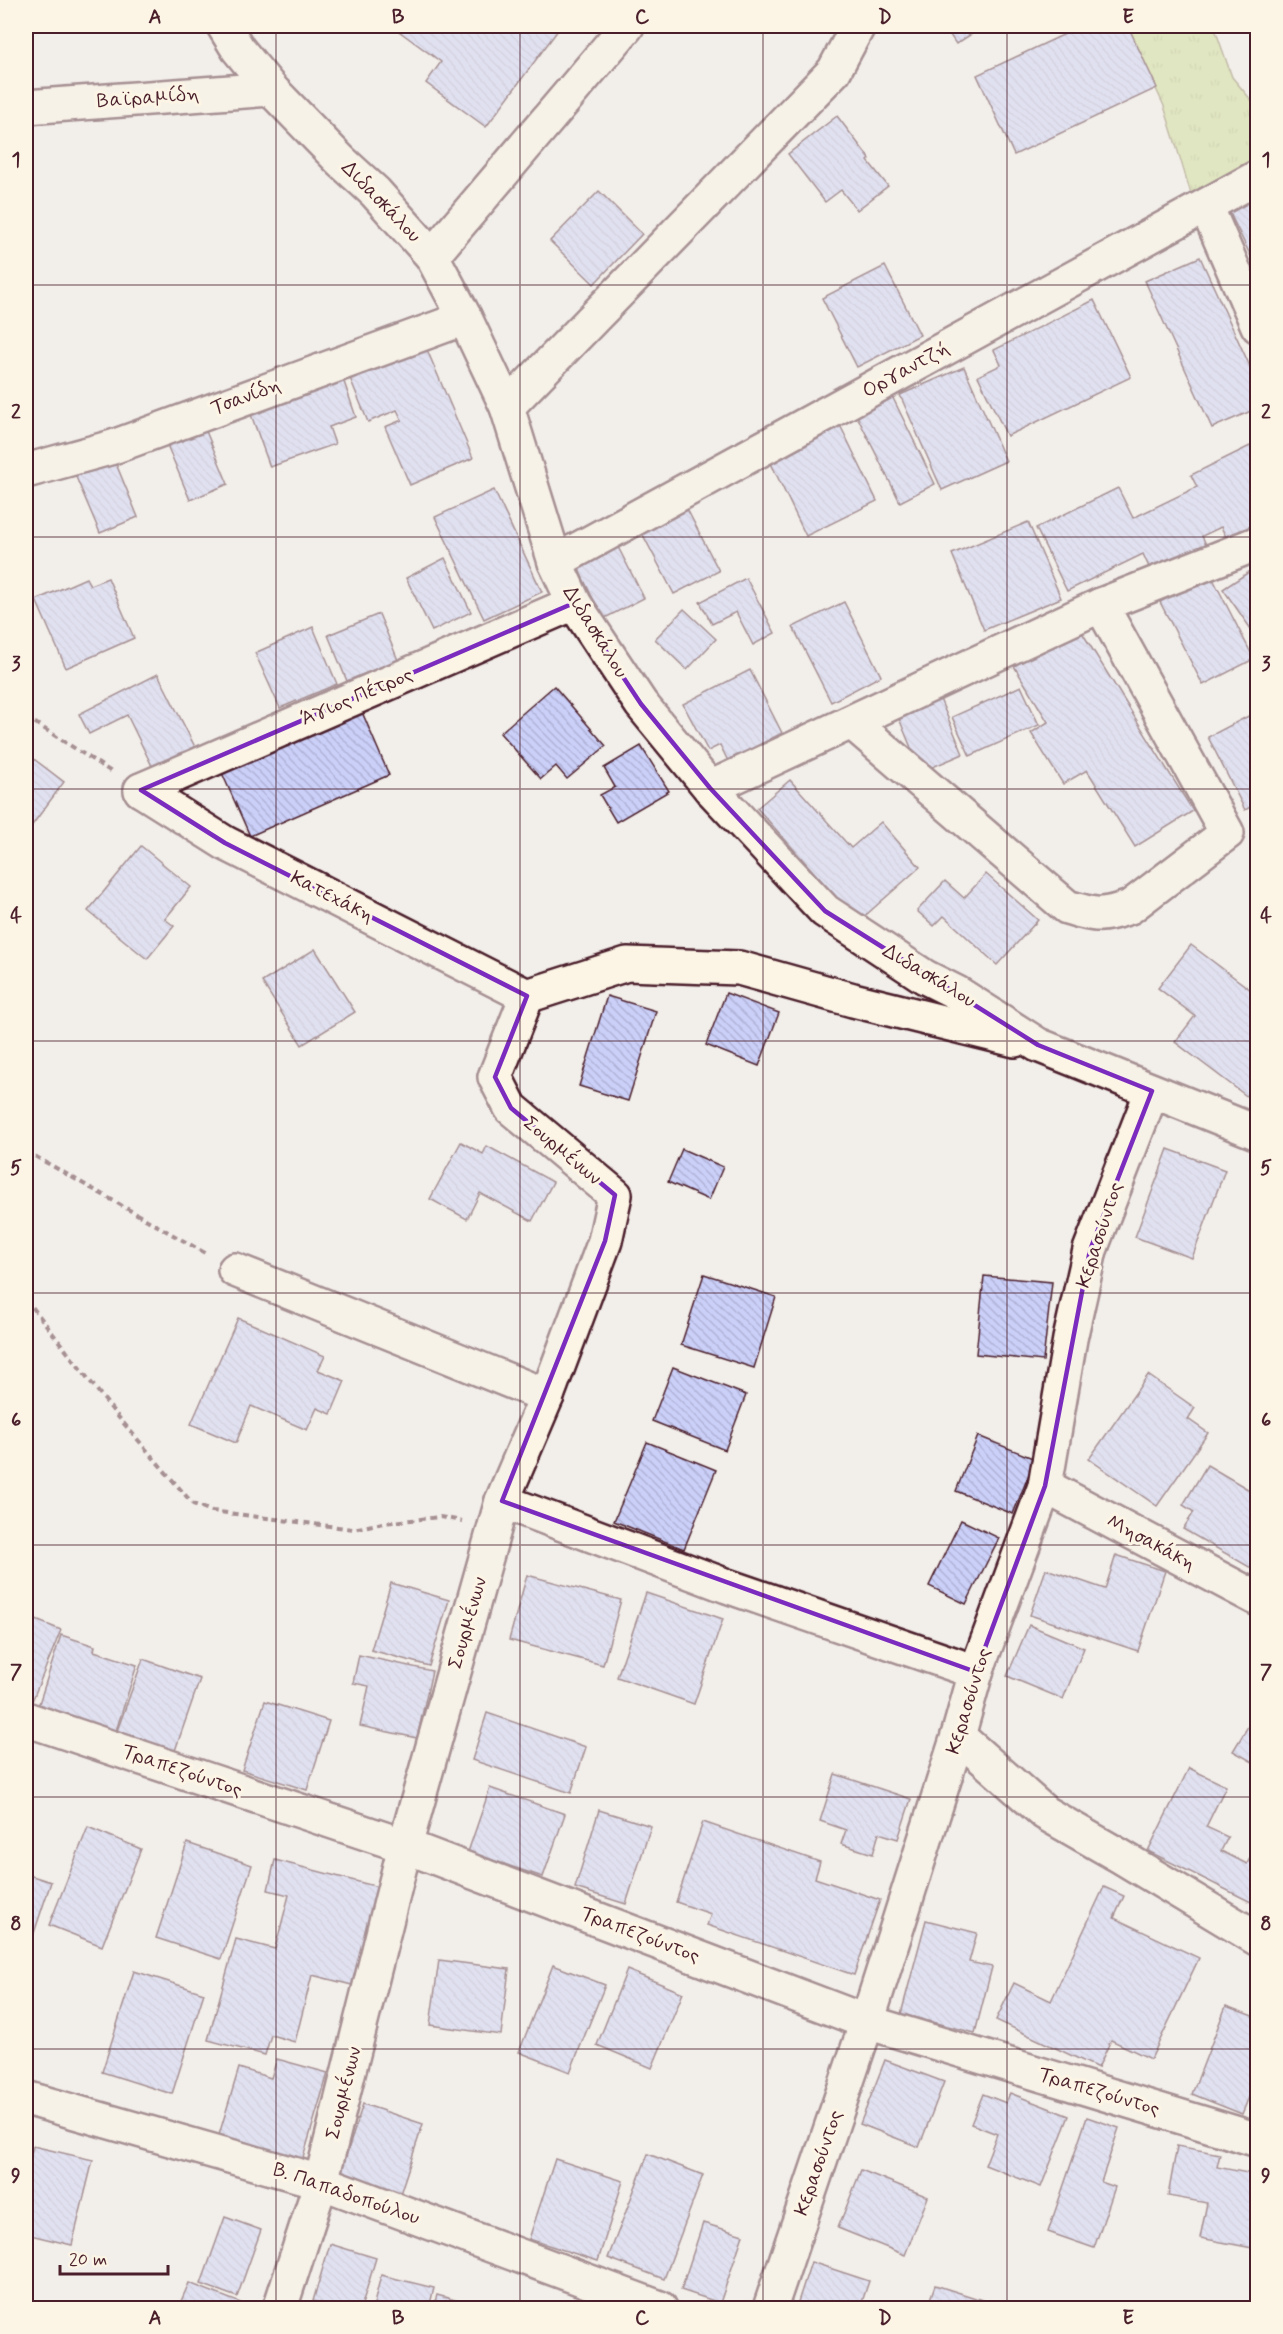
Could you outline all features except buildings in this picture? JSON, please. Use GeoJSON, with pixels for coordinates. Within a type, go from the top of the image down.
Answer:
{"type":"FeatureCollection","features":[{"type":"Feature","properties":{"kind":"street","name":"Διδασκάλου"},"geometry":{"type":"LineString","coordinates":[[224,26],[238,49],[271,89],[375,192],[432,256],[465,318],[507,407],[555,562],[574,603],[641,704],[710,788],[825,911],[925,977],[957,993],[1038,1045]]}},
{"type":"Feature","properties":{"kind":"street"},"geometry":{"type":"LineString","coordinates":[[432,256],[627,26]]}},
{"type":"Feature","properties":{"kind":"street"},"geometry":{"type":"LineString","coordinates":[[507,407],[834,70],[858,26]]}},
{"type":"Feature","properties":{"kind":"street","name":"Βαϊραμίδη"},"geometry":{"type":"LineString","coordinates":[[26,107],[271,89]]}},
{"type":"Feature","properties":{"kind":"street","name":"Οργαντζή"},"geometry":{"type":"LineString","coordinates":[[555,562],[1257,177]]}},
{"type":"Feature","properties":{"kind":"street"},"geometry":{"type":"LineString","coordinates":[[1206,206],[1257,326]]}},
{"type":"Feature","properties":{"kind":"street","name":"Τσανίδη"},"geometry":{"type":"LineString","coordinates":[[26,471],[113,447],[465,318]]}},
{"type":"Feature","properties":{"kind":"street"},"geometry":{"type":"LineString","coordinates":[[710,788],[1101,605],[1257,543]]}},
{"type":"Feature","properties":{"kind":"street","name":"Άγιος Πέτρος"},"geometry":{"type":"LineString","coordinates":[[141,790],[574,603]]}},
{"type":"Feature","properties":{"kind":"street"},"geometry":{"type":"LineString","coordinates":[[853,723],[1067,908],[1095,916],[1130,907],[1227,833],[1101,605]]}},
{"type":"Feature","properties":{"kind":"street","name":"Κατεχάκη"},"geometry":{"type":"LineString","coordinates":[[141,790],[225,843],[527,996]]}},
{"type":"Feature","properties":{"kind":"street","name":"Διδασκάλου"},"geometry":{"type":"LineString","coordinates":[[527,996],[627,964],[739,968],[853,1000],[1038,1045],[1257,1133]]}},
{"type":"Feature","properties":{"kind":"street","name":"Σουρμένων"},"geometry":{"type":"LineString","coordinates":[[280,2308],[321,2182],[405,1846],[499,1514],[547,1396],[605,1240],[615,1195],[511,1108],[495,1077],[527,996]]}},
{"type":"Feature","properties":{"kind":"street","name":"Κερασούντος"},"geometry":{"type":"LineString","coordinates":[[770,2308],[867,2022],[958,1736],[976,1672],[1046,1486],[1070,1339],[1090,1250],[1152,1091]]}},
{"type":"Feature","properties":{"kind":"street"},"geometry":{"type":"LineString","coordinates":[[235,1270],[547,1396]]}},
{"type":"Feature","properties":{"kind":"street","name":"Μησακάκη"},"geometry":{"type":"LineString","coordinates":[[1046,1486],[1257,1599]]}},
{"type":"Feature","properties":{"kind":"street"},"geometry":{"type":"LineString","coordinates":[[499,1514],[738,1589],[976,1672]]}},
{"type":"Feature","properties":{"kind":"street","name":"Τραπεζούντος"},"geometry":{"type":"LineString","coordinates":[[26,1719],[405,1846],[867,2022],[1257,2140]]}},
{"type":"Feature","properties":{"kind":"street"},"geometry":{"type":"LineString","coordinates":[[958,1736],[1045,1814],[1130,1862],[1257,1939]]}},
{"type":"Feature","properties":{"kind":"street","name":"B. Παπαδοπούλου"},"geometry":{"type":"LineString","coordinates":[[26,2098],[321,2182],[660,2308]]}},
{"type":"Feature","properties":{"kind":"path"},"geometry":{"type":"LineString","coordinates":[[26,717],[141,790]]}},
{"type":"Feature","properties":{"kind":"path"},"geometry":{"type":"LineString","coordinates":[[26,1151],[235,1270]]}},
{"type":"Feature","properties":{"kind":"path"},"geometry":{"type":"LineString","coordinates":[[26,1299],[114,1412],[193,1504],[212,1511],[353,1529],[383,1523],[440,1517],[499,1514]]}},
{"type":"Feature","properties":{"kind":"highlighted area"},"geometry":{"type":"Polygon","coordinates":[[[574,603],[641,704],[710,788],[825,911],[1038,1045],[1152,1091],[1090,1250],[1045,1486],[976,1672],[502,1501],[605,1241],[615,1195],[511,1108],[495,1077],[527,996],[225,843],[141,790],[574,603]]]}},
{"type":"Feature","properties":{"kind":"green space"},"geometry":{"type":"Polygon","coordinates":[[[1127,26],[1214,26],[1232,77],[1257,107],[1257,160],[1192,197],[1164,106],[1127,26]]]}}]}
